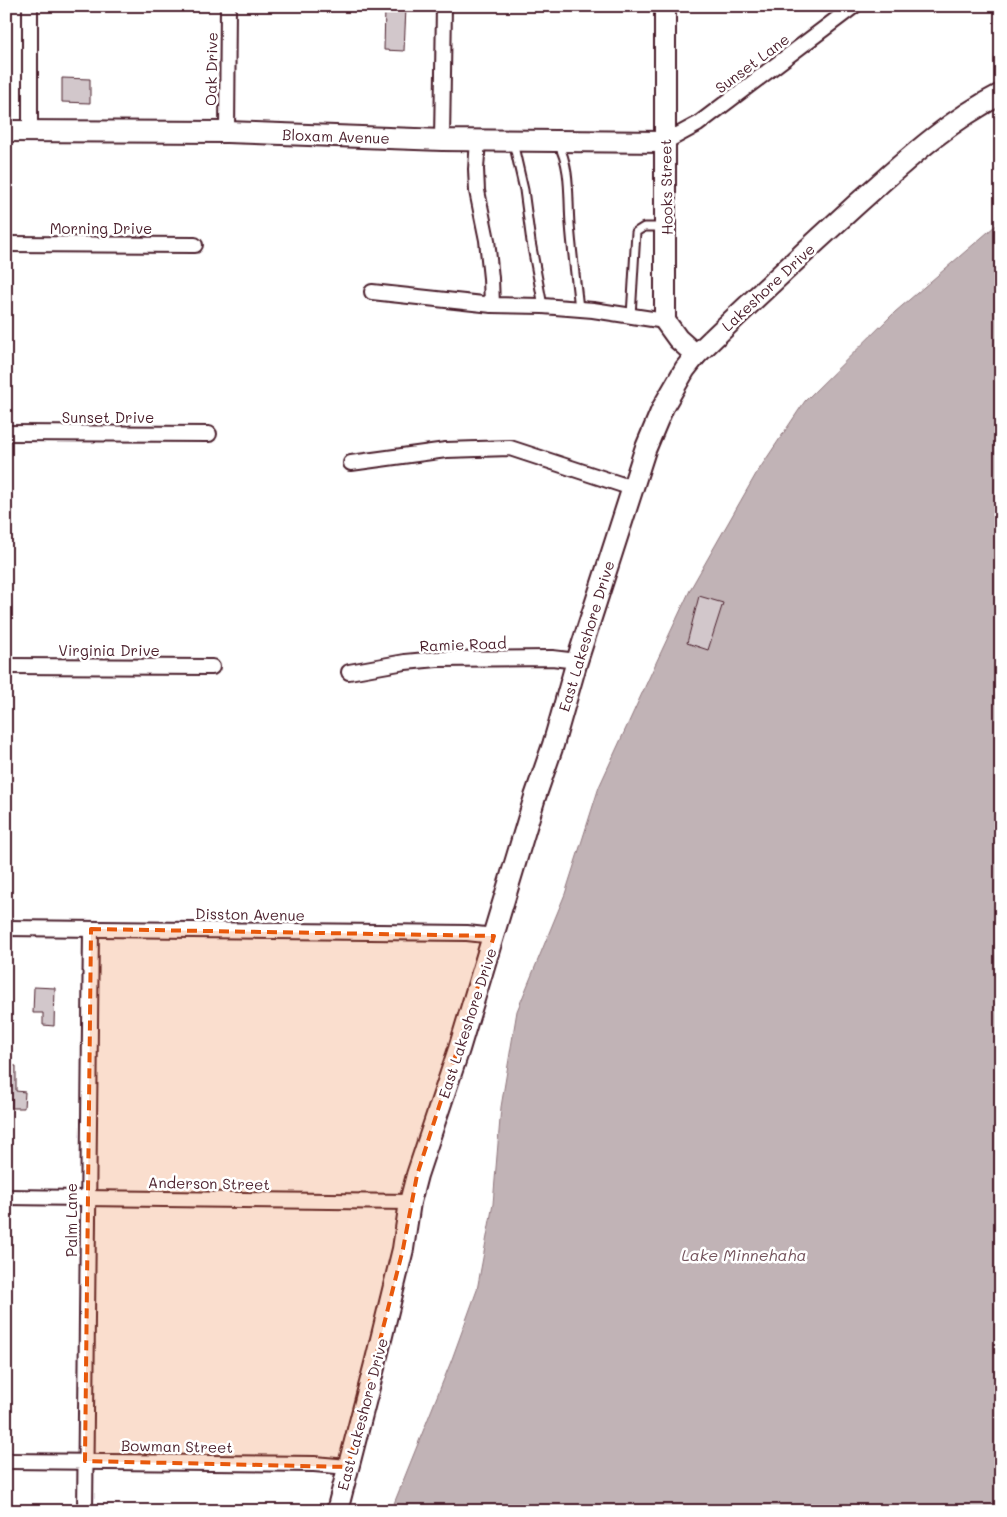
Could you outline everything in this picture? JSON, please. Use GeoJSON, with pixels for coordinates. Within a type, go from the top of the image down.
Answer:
{"type":"FeatureCollection","features":[{"type":"Feature","properties":{"kind":"street"},"geometry":{"type":"LineString","coordinates":[[30,6],[30,130]]}},
{"type":"Feature","properties":{"kind":"street","name":"Oak Drive"},"geometry":{"type":"LineString","coordinates":[[227,132],[228,6]]}},
{"type":"Feature","properties":{"kind":"street"},"geometry":{"type":"LineString","coordinates":[[442,140],[444,6]]}},
{"type":"Feature","properties":{"kind":"street","name":"Hooks Street"},"geometry":{"type":"LineString","coordinates":[[665,6],[665,321]]}},
{"type":"Feature","properties":{"kind":"street","name":"Sunset Lane"},"geometry":{"type":"LineString","coordinates":[[665,142],[698,124],[854,6]]}},
{"type":"Feature","properties":{"kind":"street","name":"Lakeshore Drive"},"geometry":{"type":"LineString","coordinates":[[615,541],[645,450],[663,407],[696,355],[778,275],[919,148],[954,122],[1001,94]]}},
{"type":"Feature","properties":{"kind":"street","name":"Bloxam Avenue"},"geometry":{"type":"LineString","coordinates":[[6,131],[227,132],[442,140],[665,142]]}},
{"type":"Feature","properties":{"kind":"street"},"geometry":{"type":"LineString","coordinates":[[478,140],[477,191],[487,240],[492,278],[492,305]]}},
{"type":"Feature","properties":{"kind":"street","name":"Morning Drive"},"geometry":{"type":"LineString","coordinates":[[6,244],[195,245]]}},
{"type":"Feature","properties":{"kind":"street"},"geometry":{"type":"LineString","coordinates":[[372,292],[492,305],[580,309],[665,321],[678,339],[696,355]]}},
{"type":"Feature","properties":{"kind":"street","name":"Sunset Drive"},"geometry":{"type":"LineString","coordinates":[[6,433],[209,434]]}},
{"type":"Feature","properties":{"kind":"street"},"geometry":{"type":"LineString","coordinates":[[351,463],[446,450],[510,448],[632,488]]}},
{"type":"Feature","properties":{"kind":"street","name":"East Lakeshore Drive"},"geometry":{"type":"LineString","coordinates":[[336,1511],[403,1249],[410,1202],[417,1175],[459,1049],[615,541]]}},
{"type":"Feature","properties":{"kind":"street","name":"Ramie Road"},"geometry":{"type":"LineString","coordinates":[[349,672],[405,662],[437,659],[552,658],[578,660]]}},
{"type":"Feature","properties":{"kind":"street","name":"Virginia Drive"},"geometry":{"type":"LineString","coordinates":[[6,666],[212,667]]}},
{"type":"Feature","properties":{"kind":"street","name":"Disston Avenue"},"geometry":{"type":"LineString","coordinates":[[6,928],[467,933],[494,936]]}},
{"type":"Feature","properties":{"kind":"street","name":"Palm Lane"},"geometry":{"type":"LineString","coordinates":[[85,1511],[90,928]]}},
{"type":"Feature","properties":{"kind":"street","name":"Anderson Street"},"geometry":{"type":"LineString","coordinates":[[6,1197],[410,1202]]}},
{"type":"Feature","properties":{"kind":"street","name":"Bowman Street"},"geometry":{"type":"LineString","coordinates":[[6,1461],[314,1464],[348,1467]]}},
{"type":"Feature","properties":{"kind":"lane"},"geometry":{"type":"LineString","coordinates":[[513,140],[524,190],[543,306]]}},
{"type":"Feature","properties":{"kind":"lane"},"geometry":{"type":"LineString","coordinates":[[557,141],[566,163],[570,222],[580,309]]}},
{"type":"Feature","properties":{"kind":"lane"},"geometry":{"type":"LineString","coordinates":[[631,316],[636,232],[644,227],[666,227]]}},
{"type":"Feature","properties":{"kind":"highlighted area"},"geometry":{"type":"Polygon","coordinates":[[[91,929],[494,936],[417,1175],[403,1249],[348,1467],[85,1461],[91,929]]]}},
{"type":"Feature","properties":{"kind":"water","name":"Lake Minnehaha"},"geometry":{"type":"Polygon","coordinates":[[[1001,223],[1001,1511],[391,1511],[452,1359],[477,1290],[493,1204],[501,1107],[517,1011],[565,894],[599,787],[691,588],[756,474],[805,401],[895,312],[995,226],[1001,223]]]}},
{"type":"Feature","properties":{"kind":"building"},"geometry":{"type":"Polygon","coordinates":[[[385,8],[406,8],[404,51],[384,50],[385,8]]]}},
{"type":"Feature","properties":{"kind":"building"},"geometry":{"type":"Polygon","coordinates":[[[62,78],[90,79],[90,103],[62,102],[62,78]]]}},
{"type":"Feature","properties":{"kind":"building"},"geometry":{"type":"Polygon","coordinates":[[[699,596],[723,603],[708,650],[687,643],[699,596]]]}},
{"type":"Feature","properties":{"kind":"building"},"geometry":{"type":"Polygon","coordinates":[[[34,987],[55,988],[54,1026],[43,1025],[43,1013],[33,1013],[34,987]]]}},
{"type":"Feature","properties":{"kind":"building"},"geometry":{"type":"Polygon","coordinates":[[[6,1065],[16,1066],[16,1091],[25,1092],[24,1108],[12,1108],[12,1099],[6,1099],[6,1065]]]}}]}
